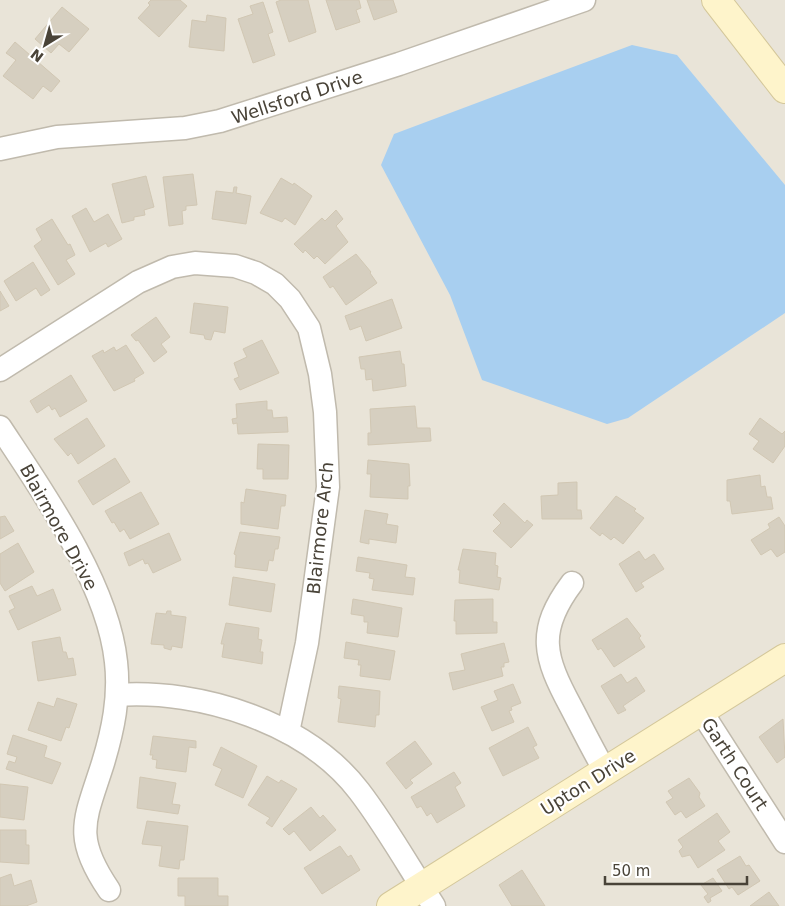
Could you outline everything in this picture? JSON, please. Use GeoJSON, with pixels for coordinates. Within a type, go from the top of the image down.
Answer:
{"type":"FeatureCollection","features":[{"type":"Feature","properties":{"kind":"main road"},"geometry":{"type":"LineString","coordinates":[[716,0],[785,89]]}},
{"type":"Feature","properties":{"kind":"main road","name":"Upton Drive"},"geometry":{"type":"LineString","coordinates":[[391,906],[427,896],[605,771],[785,658]]}},
{"type":"Feature","properties":{"kind":"street","name":"Wellsford Drive"},"geometry":{"type":"LineString","coordinates":[[0,149],[57,137],[185,128],[220,121],[400,64],[584,0]]}},
{"type":"Feature","properties":{"kind":"street","name":"Blairmore Arch"},"geometry":{"type":"LineString","coordinates":[[0,370],[138,282],[172,267],[195,263],[235,266],[256,273],[275,284],[290,299],[309,328],[320,374],[326,421],[328,487],[307,643],[288,732]]}},
{"type":"Feature","properties":{"kind":"street","name":"Blairmore Drive"},"geometry":{"type":"LineString","coordinates":[[0,427],[44,493],[75,548],[102,605],[110,630],[116,662],[117,695],[106,753],[85,818],[88,851],[95,870],[109,890]]}},
{"type":"Feature","properties":{"kind":"street"},"geometry":{"type":"LineString","coordinates":[[572,583],[558,601],[552,615],[548,634],[548,654],[554,676],[605,771]]}},
{"type":"Feature","properties":{"kind":"street"},"geometry":{"type":"LineString","coordinates":[[117,695],[152,696],[201,702],[233,710],[288,732],[310,746],[336,766],[359,791],[427,896]]}},
{"type":"Feature","properties":{"kind":"street","name":"Garth Court"},"geometry":{"type":"LineString","coordinates":[[701,711],[785,842]]}},
{"type":"Feature","properties":{"kind":"shaded area"},"geometry":{"type":"Polygon","coordinates":[[[0,0],[785,0],[785,906],[0,906],[0,0]]]}},
{"type":"Feature","properties":{"kind":"water"},"geometry":{"type":"Polygon","coordinates":[[[632,45],[677,55],[785,185],[785,313],[628,418],[607,424],[482,380],[450,295],[381,165],[394,134],[632,45]]]}},
{"type":"Feature","properties":{"kind":"building"},"geometry":{"type":"Polygon","coordinates":[[[151,0],[180,0],[187,6],[159,37],[138,18],[150,5],[148,3],[151,0]]]}},
{"type":"Feature","properties":{"kind":"building"},"geometry":{"type":"Polygon","coordinates":[[[281,0],[308,0],[316,32],[289,42],[276,2],[281,0]]]}},
{"type":"Feature","properties":{"kind":"building"},"geometry":{"type":"Polygon","coordinates":[[[326,0],[359,0],[361,8],[356,10],[360,22],[336,30],[326,0]]]}},
{"type":"Feature","properties":{"kind":"building"},"geometry":{"type":"Polygon","coordinates":[[[367,0],[393,0],[397,12],[374,20],[367,0]]]}},
{"type":"Feature","properties":{"kind":"building"},"geometry":{"type":"Polygon","coordinates":[[[263,2],[273,32],[268,34],[275,55],[253,63],[238,19],[253,14],[250,6],[263,2]]]}},
{"type":"Feature","properties":{"kind":"building"},"geometry":{"type":"Polygon","coordinates":[[[62,7],[89,29],[69,52],[59,44],[51,53],[35,39],[62,7]]]}},
{"type":"Feature","properties":{"kind":"building"},"geometry":{"type":"Polygon","coordinates":[[[207,15],[226,18],[224,51],[189,47],[192,20],[206,22],[207,15]]]}},
{"type":"Feature","properties":{"kind":"building"},"geometry":{"type":"Polygon","coordinates":[[[15,42],[60,81],[51,92],[43,86],[33,99],[3,76],[16,60],[6,53],[15,42]]]}},
{"type":"Feature","properties":{"kind":"building"},"geometry":{"type":"Polygon","coordinates":[[[193,174],[197,205],[186,206],[186,210],[182,211],[183,224],[169,226],[163,177],[193,174]]]}},
{"type":"Feature","properties":{"kind":"building"},"geometry":{"type":"Polygon","coordinates":[[[146,176],[154,207],[144,210],[145,215],[134,217],[134,220],[122,223],[112,184],[146,176]]]}},
{"type":"Feature","properties":{"kind":"building"},"geometry":{"type":"Polygon","coordinates":[[[281,178],[293,185],[294,183],[312,196],[295,225],[285,218],[282,222],[260,213],[281,178]]]}},
{"type":"Feature","properties":{"kind":"building"},"geometry":{"type":"Polygon","coordinates":[[[234,187],[237,187],[236,193],[251,196],[246,224],[212,219],[216,191],[233,193],[234,187]]]}},
{"type":"Feature","properties":{"kind":"building"},"geometry":{"type":"Polygon","coordinates":[[[86,208],[94,222],[108,214],[122,239],[108,247],[106,243],[90,252],[72,216],[86,208]]]}},
{"type":"Feature","properties":{"kind":"building"},"geometry":{"type":"Polygon","coordinates":[[[336,210],[343,219],[336,226],[348,242],[325,264],[317,256],[314,259],[305,250],[303,253],[294,244],[322,218],[325,221],[336,210]]]}},
{"type":"Feature","properties":{"kind":"building"},"geometry":{"type":"Polygon","coordinates":[[[52,219],[68,245],[70,244],[75,255],[66,260],[75,274],[58,285],[34,246],[42,240],[36,229],[52,219]]]}},
{"type":"Feature","properties":{"kind":"building"},"geometry":{"type":"Polygon","coordinates":[[[356,254],[371,272],[377,283],[346,305],[333,286],[330,288],[323,277],[356,254]]]}},
{"type":"Feature","properties":{"kind":"building"},"geometry":{"type":"Polygon","coordinates":[[[33,262],[50,290],[41,296],[36,288],[16,301],[4,281],[33,262]]]}},
{"type":"Feature","properties":{"kind":"building"},"geometry":{"type":"Polygon","coordinates":[[[0,291],[9,306],[0,311],[0,291]]]}},
{"type":"Feature","properties":{"kind":"building"},"geometry":{"type":"Polygon","coordinates":[[[392,299],[402,328],[366,341],[361,326],[350,330],[345,316],[392,299]]]}},
{"type":"Feature","properties":{"kind":"building"},"geometry":{"type":"Polygon","coordinates":[[[194,303],[228,307],[225,333],[214,331],[211,340],[205,339],[204,335],[190,333],[194,303]]]}},
{"type":"Feature","properties":{"kind":"building"},"geometry":{"type":"Polygon","coordinates":[[[156,317],[170,337],[161,344],[167,352],[154,362],[138,340],[136,341],[131,335],[156,317]]]}},
{"type":"Feature","properties":{"kind":"building"},"geometry":{"type":"Polygon","coordinates":[[[262,340],[279,373],[240,390],[234,379],[239,377],[234,363],[247,357],[243,349],[262,340]]]}},
{"type":"Feature","properties":{"kind":"building"},"geometry":{"type":"Polygon","coordinates":[[[126,345],[144,373],[134,379],[135,381],[114,391],[92,356],[103,350],[104,353],[114,347],[116,351],[126,345]]]}},
{"type":"Feature","properties":{"kind":"building"},"geometry":{"type":"Polygon","coordinates":[[[400,351],[402,364],[404,364],[406,386],[373,391],[372,379],[366,380],[365,369],[361,369],[359,357],[400,351]]]}},
{"type":"Feature","properties":{"kind":"building"},"geometry":{"type":"Polygon","coordinates":[[[71,375],[87,401],[60,417],[55,408],[52,410],[49,405],[37,413],[30,401],[71,375]]]}},
{"type":"Feature","properties":{"kind":"building"},"geometry":{"type":"Polygon","coordinates":[[[267,401],[267,410],[272,410],[273,418],[287,417],[288,432],[238,434],[237,423],[233,424],[232,419],[237,418],[236,404],[267,401]]]}},
{"type":"Feature","properties":{"kind":"building"},"geometry":{"type":"Polygon","coordinates":[[[415,406],[417,428],[430,428],[431,441],[368,445],[368,433],[371,433],[370,409],[415,406]]]}},
{"type":"Feature","properties":{"kind":"building"},"geometry":{"type":"Polygon","coordinates":[[[87,418],[105,446],[78,464],[71,453],[68,456],[54,439],[87,418]]]}},
{"type":"Feature","properties":{"kind":"building"},"geometry":{"type":"Polygon","coordinates":[[[760,418],[782,434],[785,431],[785,446],[773,463],[753,449],[759,441],[749,434],[760,418]]]}},
{"type":"Feature","properties":{"kind":"building"},"geometry":{"type":"Polygon","coordinates":[[[258,444],[289,445],[288,479],[263,479],[263,469],[257,469],[258,444]]]}},
{"type":"Feature","properties":{"kind":"building"},"geometry":{"type":"Polygon","coordinates":[[[115,458],[130,482],[93,505],[78,481],[115,458]]]}},
{"type":"Feature","properties":{"kind":"building"},"geometry":{"type":"Polygon","coordinates":[[[368,460],[409,464],[410,486],[408,486],[408,499],[370,497],[371,474],[367,474],[368,460]]]}},
{"type":"Feature","properties":{"kind":"building"},"geometry":{"type":"Polygon","coordinates":[[[760,475],[761,487],[765,486],[767,497],[771,497],[773,509],[732,514],[730,501],[727,501],[727,480],[760,475]]]}},
{"type":"Feature","properties":{"kind":"building"},"geometry":{"type":"Polygon","coordinates":[[[577,482],[577,510],[581,510],[582,519],[542,519],[541,496],[558,495],[558,483],[577,482]]]}},
{"type":"Feature","properties":{"kind":"building"},"geometry":{"type":"Polygon","coordinates":[[[246,489],[286,495],[285,506],[281,506],[278,529],[241,524],[241,502],[244,503],[246,489]]]}},
{"type":"Feature","properties":{"kind":"building"},"geometry":{"type":"Polygon","coordinates":[[[141,492],[159,524],[130,539],[124,529],[120,532],[105,511],[141,492]]]}},
{"type":"Feature","properties":{"kind":"building"},"geometry":{"type":"Polygon","coordinates":[[[616,496],[636,509],[634,511],[644,518],[623,544],[614,537],[611,540],[602,533],[600,536],[590,528],[616,496]]]}},
{"type":"Feature","properties":{"kind":"building"},"geometry":{"type":"Polygon","coordinates":[[[504,503],[525,523],[527,520],[533,525],[511,548],[493,531],[501,523],[493,515],[504,503]]]}},
{"type":"Feature","properties":{"kind":"building"},"geometry":{"type":"Polygon","coordinates":[[[365,510],[388,514],[386,524],[398,526],[396,543],[369,539],[369,544],[360,542],[365,510]]]}},
{"type":"Feature","properties":{"kind":"building"},"geometry":{"type":"Polygon","coordinates":[[[5,516],[14,531],[0,539],[0,517],[5,516]]]}},
{"type":"Feature","properties":{"kind":"building"},"geometry":{"type":"Polygon","coordinates":[[[779,517],[785,526],[785,552],[777,557],[771,549],[761,555],[751,540],[770,528],[768,524],[779,517]]]}},
{"type":"Feature","properties":{"kind":"building"},"geometry":{"type":"Polygon","coordinates":[[[240,532],[280,537],[278,549],[275,549],[273,561],[269,560],[267,571],[235,567],[236,555],[234,554],[240,532]]]}},
{"type":"Feature","properties":{"kind":"building"},"geometry":{"type":"Polygon","coordinates":[[[169,533],[181,560],[153,573],[148,563],[145,564],[143,559],[129,566],[124,553],[169,533]]]}},
{"type":"Feature","properties":{"kind":"building"},"geometry":{"type":"Polygon","coordinates":[[[18,543],[34,572],[5,591],[0,583],[0,554],[18,543]]]}},
{"type":"Feature","properties":{"kind":"building"},"geometry":{"type":"Polygon","coordinates":[[[463,549],[496,553],[497,577],[501,578],[499,590],[459,583],[460,570],[458,570],[463,549]]]}},
{"type":"Feature","properties":{"kind":"building"},"geometry":{"type":"Polygon","coordinates":[[[639,551],[645,560],[654,554],[664,569],[641,583],[644,587],[636,592],[619,564],[639,551]]]}},
{"type":"Feature","properties":{"kind":"building"},"geometry":{"type":"Polygon","coordinates":[[[358,557],[407,565],[405,577],[415,578],[413,595],[372,590],[374,579],[369,578],[370,573],[356,571],[358,557]]]}},
{"type":"Feature","properties":{"kind":"building"},"geometry":{"type":"Polygon","coordinates":[[[233,577],[275,584],[271,612],[229,605],[233,577]]]}},
{"type":"Feature","properties":{"kind":"building"},"geometry":{"type":"Polygon","coordinates":[[[32,586],[37,596],[53,589],[61,610],[18,630],[9,611],[15,608],[9,596],[32,586]]]}},
{"type":"Feature","properties":{"kind":"building"},"geometry":{"type":"Polygon","coordinates":[[[353,599],[402,608],[398,637],[367,633],[368,622],[364,622],[364,616],[351,614],[353,599]]]}},
{"type":"Feature","properties":{"kind":"building"},"geometry":{"type":"Polygon","coordinates":[[[493,599],[493,622],[497,622],[497,633],[456,634],[456,621],[454,621],[455,600],[493,599]]]}},
{"type":"Feature","properties":{"kind":"building"},"geometry":{"type":"Polygon","coordinates":[[[167,611],[171,611],[171,615],[186,617],[182,648],[172,646],[171,650],[164,648],[164,645],[151,644],[156,613],[166,614],[167,611]]]}},
{"type":"Feature","properties":{"kind":"building"},"geometry":{"type":"Polygon","coordinates":[[[627,618],[641,636],[639,638],[645,647],[614,667],[601,648],[598,650],[592,640],[627,618]]]}},
{"type":"Feature","properties":{"kind":"building"},"geometry":{"type":"Polygon","coordinates":[[[226,623],[259,628],[258,639],[262,640],[260,652],[263,652],[262,664],[222,657],[224,644],[221,644],[226,623]]]}},
{"type":"Feature","properties":{"kind":"building"},"geometry":{"type":"Polygon","coordinates":[[[60,637],[63,652],[66,652],[68,659],[73,658],[76,675],[38,681],[32,642],[60,637]]]}},
{"type":"Feature","properties":{"kind":"building"},"geometry":{"type":"Polygon","coordinates":[[[346,642],[395,651],[390,680],[360,676],[361,665],[358,665],[359,660],[344,658],[346,642]]]}},
{"type":"Feature","properties":{"kind":"building"},"geometry":{"type":"Polygon","coordinates":[[[504,643],[509,662],[504,663],[504,667],[501,667],[503,676],[453,690],[449,673],[465,670],[461,654],[504,643]]]}},
{"type":"Feature","properties":{"kind":"building"},"geometry":{"type":"Polygon","coordinates":[[[621,674],[627,683],[636,677],[645,691],[623,706],[626,710],[618,714],[601,686],[621,674]]]}},
{"type":"Feature","properties":{"kind":"building"},"geometry":{"type":"Polygon","coordinates":[[[513,684],[521,703],[511,707],[512,710],[509,711],[514,722],[492,731],[481,707],[498,700],[494,691],[513,684]]]}},
{"type":"Feature","properties":{"kind":"building"},"geometry":{"type":"Polygon","coordinates":[[[339,686],[380,691],[379,715],[376,715],[375,727],[338,722],[341,699],[338,698],[339,686]]]}},
{"type":"Feature","properties":{"kind":"building"},"geometry":{"type":"Polygon","coordinates":[[[57,698],[77,704],[69,728],[66,727],[61,741],[28,730],[38,702],[54,707],[57,698]]]}},
{"type":"Feature","properties":{"kind":"building"},"geometry":{"type":"Polygon","coordinates":[[[783,719],[785,757],[777,763],[759,737],[783,719]]]}},
{"type":"Feature","properties":{"kind":"building"},"geometry":{"type":"Polygon","coordinates":[[[528,727],[537,745],[533,747],[539,758],[503,776],[489,748],[528,727]]]}},
{"type":"Feature","properties":{"kind":"building"},"geometry":{"type":"Polygon","coordinates":[[[13,735],[47,746],[44,757],[61,763],[52,784],[6,769],[9,761],[15,763],[17,757],[7,754],[13,735]]]}},
{"type":"Feature","properties":{"kind":"building"},"geometry":{"type":"Polygon","coordinates":[[[153,736],[196,741],[196,748],[189,747],[186,772],[156,768],[157,760],[152,759],[153,755],[150,755],[153,736]]]}},
{"type":"Feature","properties":{"kind":"building"},"geometry":{"type":"Polygon","coordinates":[[[415,741],[432,764],[410,780],[413,783],[406,789],[386,763],[415,741]]]}},
{"type":"Feature","properties":{"kind":"building"},"geometry":{"type":"Polygon","coordinates":[[[221,747],[257,766],[243,798],[215,785],[222,769],[213,765],[221,747]]]}},
{"type":"Feature","properties":{"kind":"building"},"geometry":{"type":"Polygon","coordinates":[[[454,772],[461,783],[455,787],[465,806],[437,823],[431,813],[427,816],[421,806],[417,808],[411,797],[454,772]]]}},
{"type":"Feature","properties":{"kind":"building"},"geometry":{"type":"Polygon","coordinates":[[[267,776],[279,783],[281,780],[297,789],[272,827],[266,823],[270,818],[248,805],[267,776]]]}},
{"type":"Feature","properties":{"kind":"building"},"geometry":{"type":"Polygon","coordinates":[[[140,777],[176,783],[172,804],[180,805],[178,814],[137,808],[140,777]]]}},
{"type":"Feature","properties":{"kind":"building"},"geometry":{"type":"Polygon","coordinates":[[[689,778],[700,793],[699,797],[705,806],[686,818],[681,811],[675,815],[666,802],[673,798],[668,791],[689,778]]]}},
{"type":"Feature","properties":{"kind":"building"},"geometry":{"type":"Polygon","coordinates":[[[0,784],[28,787],[24,820],[0,817],[0,784]]]}},
{"type":"Feature","properties":{"kind":"building"},"geometry":{"type":"Polygon","coordinates":[[[311,807],[320,818],[323,815],[336,830],[310,851],[294,831],[289,835],[283,829],[311,807]]]}},
{"type":"Feature","properties":{"kind":"building"},"geometry":{"type":"Polygon","coordinates":[[[717,813],[730,832],[718,841],[725,850],[698,868],[690,855],[682,857],[679,851],[683,847],[678,840],[717,813]]]}},
{"type":"Feature","properties":{"kind":"building"},"geometry":{"type":"Polygon","coordinates":[[[147,821],[188,826],[184,860],[180,860],[179,869],[159,866],[162,846],[142,844],[147,821]]]}},
{"type":"Feature","properties":{"kind":"building"},"geometry":{"type":"Polygon","coordinates":[[[0,830],[26,830],[26,845],[29,845],[29,864],[0,862],[0,830]]]}},
{"type":"Feature","properties":{"kind":"building"},"geometry":{"type":"Polygon","coordinates":[[[340,846],[348,857],[351,855],[360,870],[322,894],[304,868],[340,846]]]}},
{"type":"Feature","properties":{"kind":"building"},"geometry":{"type":"Polygon","coordinates":[[[740,856],[746,866],[749,865],[760,881],[738,895],[732,887],[729,889],[717,870],[740,856]]]}},
{"type":"Feature","properties":{"kind":"building"},"geometry":{"type":"Polygon","coordinates":[[[522,870],[545,906],[512,906],[499,885],[522,870]]]}},
{"type":"Feature","properties":{"kind":"building"},"geometry":{"type":"Polygon","coordinates":[[[11,874],[14,886],[31,880],[37,902],[26,906],[0,906],[0,878],[11,874]]]}},
{"type":"Feature","properties":{"kind":"building"},"geometry":{"type":"Polygon","coordinates":[[[178,878],[218,878],[218,896],[228,896],[228,906],[185,906],[185,896],[178,896],[178,878]]]}},
{"type":"Feature","properties":{"kind":"building"},"geometry":{"type":"Polygon","coordinates":[[[713,878],[722,891],[710,898],[711,901],[708,903],[704,897],[708,894],[701,885],[713,878]]]}},
{"type":"Feature","properties":{"kind":"building"},"geometry":{"type":"Polygon","coordinates":[[[769,892],[779,906],[750,906],[769,892]]]}}]}
